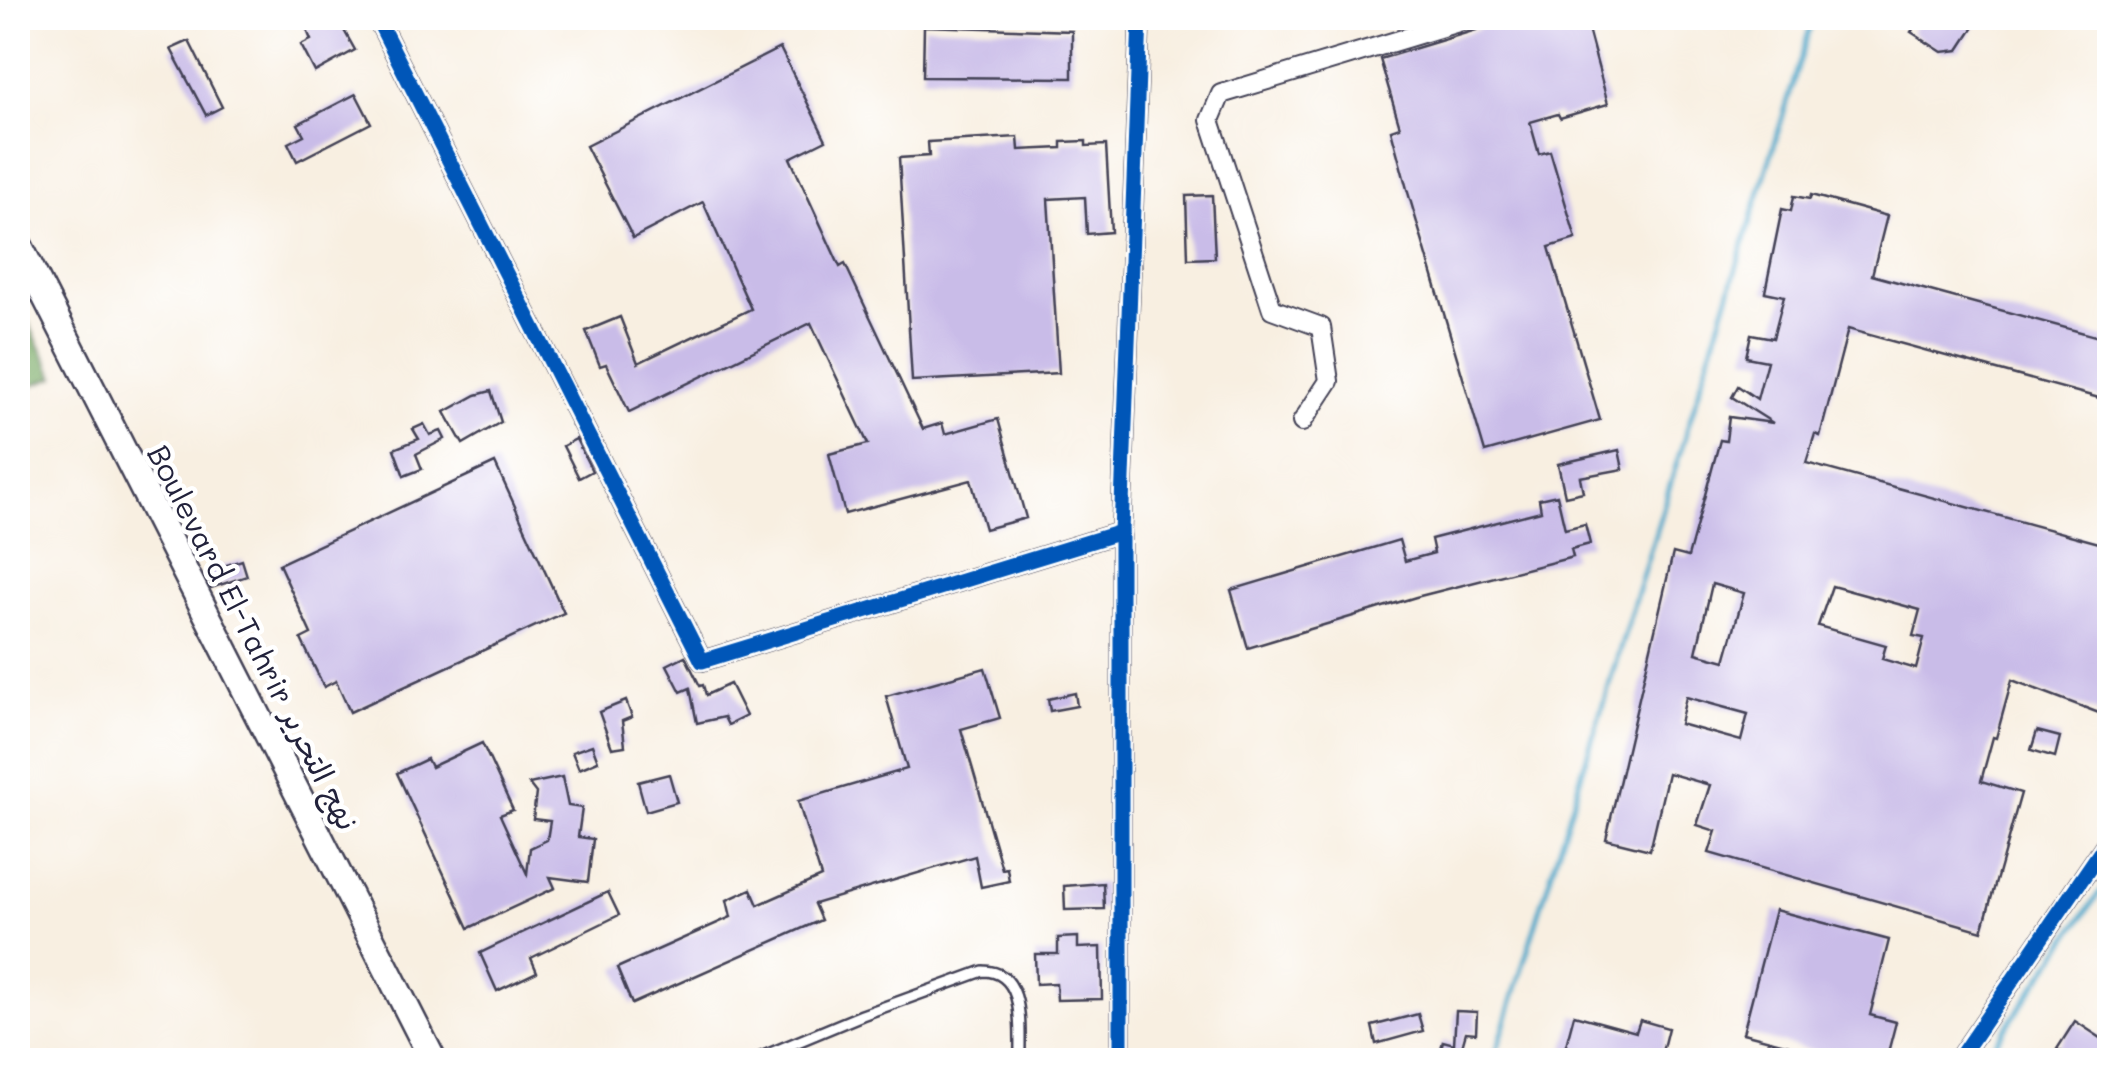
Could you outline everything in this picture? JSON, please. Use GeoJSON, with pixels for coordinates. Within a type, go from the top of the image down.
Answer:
{"type":"FeatureCollection","features":[{"type":"Feature","properties":{"kind":"main road","name":"Boulevard El-Tahrir نهج التحرير"},"geometry":{"type":"LineString","coordinates":[[18,244],[433,1060]]}},
{"type":"Feature","properties":{"kind":"street"},"geometry":{"type":"LineString","coordinates":[[376,18],[702,661],[1121,532]]}},
{"type":"Feature","properties":{"kind":"street"},"geometry":{"type":"LineString","coordinates":[[1121,1060],[1121,532],[1140,18]]}},
{"type":"Feature","properties":{"kind":"street"},"geometry":{"type":"LineString","coordinates":[[1302,422],[1329,381],[1321,328],[1272,309],[1210,120],[1220,94],[1472,18]]}},
{"type":"Feature","properties":{"kind":"street"},"geometry":{"type":"LineString","coordinates":[[1958,1060],[2110,838]]}},
{"type":"Feature","properties":{"kind":"lane"},"geometry":{"type":"LineString","coordinates":[[754,1060],[984,971],[997,971],[1009,980],[1016,996],[1020,1060]]}},
{"type":"Feature","properties":{"kind":"green space"},"geometry":{"type":"Polygon","coordinates":[[[18,302],[55,377],[18,390],[18,302]]]}},
{"type":"Feature","properties":{"kind":"building"},"geometry":{"type":"Polygon","coordinates":[[[302,18],[337,18],[355,50],[315,72],[301,45],[311,40],[302,18]]]}},
{"type":"Feature","properties":{"kind":"building"},"geometry":{"type":"Polygon","coordinates":[[[1484,18],[1585,18],[1608,104],[1530,122],[1539,154],[1550,151],[1576,239],[1549,247],[1600,420],[1485,452],[1391,130],[1400,127],[1380,59],[1476,30],[1484,18]]]}},
{"type":"Feature","properties":{"kind":"building"},"geometry":{"type":"Polygon","coordinates":[[[1921,18],[1980,18],[1959,50],[1942,52],[1911,32],[1921,18]]]}},
{"type":"Feature","properties":{"kind":"building"},"geometry":{"type":"Polygon","coordinates":[[[924,26],[1072,31],[1072,78],[923,77],[924,26]]]}},
{"type":"Feature","properties":{"kind":"building"},"geometry":{"type":"Polygon","coordinates":[[[189,41],[222,107],[206,115],[171,49],[189,41]]]}},
{"type":"Feature","properties":{"kind":"building"},"geometry":{"type":"Polygon","coordinates":[[[780,48],[826,140],[790,158],[840,267],[845,264],[923,429],[942,423],[945,434],[998,419],[1026,518],[985,529],[971,480],[845,514],[829,454],[868,444],[811,323],[629,412],[606,364],[600,366],[586,331],[620,317],[638,363],[751,309],[703,202],[633,238],[586,146],[780,48]]]}},
{"type":"Feature","properties":{"kind":"building"},"geometry":{"type":"Polygon","coordinates":[[[356,94],[371,123],[297,161],[288,143],[304,135],[298,124],[356,94]]]}},
{"type":"Feature","properties":{"kind":"building"},"geometry":{"type":"Polygon","coordinates":[[[1018,137],[1019,150],[1062,148],[1062,142],[1106,145],[1111,232],[1087,234],[1085,197],[1048,199],[1059,373],[912,381],[899,158],[929,156],[928,142],[1018,137]]]}},
{"type":"Feature","properties":{"kind":"building"},"geometry":{"type":"Polygon","coordinates":[[[1212,195],[1215,258],[1188,259],[1186,196],[1212,195]]]}},
{"type":"Feature","properties":{"kind":"building"},"geometry":{"type":"Polygon","coordinates":[[[1811,195],[1887,216],[1872,275],[2110,340],[2110,401],[1848,329],[1820,436],[1815,434],[1806,463],[2110,546],[2110,679],[2099,713],[2012,680],[1996,738],[1993,737],[1981,781],[2021,793],[1982,931],[1709,853],[1716,831],[1697,825],[1710,785],[1668,773],[1650,850],[1606,839],[1673,553],[1688,557],[1720,440],[1726,441],[1729,417],[1773,423],[1732,397],[1738,386],[1757,399],[1767,361],[1746,357],[1751,334],[1773,338],[1784,296],[1765,292],[1782,209],[1791,211],[1794,196],[1810,199],[1811,195]],[[1712,584],[1696,653],[1725,661],[1744,593],[1712,584]],[[1832,586],[1818,626],[1886,645],[1882,659],[1916,669],[1924,638],[1913,636],[1920,610],[1832,586]],[[1686,697],[1680,724],[1741,741],[1748,714],[1686,697]]]}},
{"type":"Feature","properties":{"kind":"building"},"geometry":{"type":"Polygon","coordinates":[[[491,391],[501,422],[463,444],[445,412],[491,391]]]}},
{"type":"Feature","properties":{"kind":"building"},"geometry":{"type":"Polygon","coordinates":[[[424,424],[430,435],[441,431],[445,439],[416,454],[422,469],[404,476],[394,449],[419,439],[413,429],[424,424]]]}},
{"type":"Feature","properties":{"kind":"building"},"geometry":{"type":"Polygon","coordinates":[[[576,439],[592,471],[579,478],[563,446],[576,439]]]}},
{"type":"Feature","properties":{"kind":"building"},"geometry":{"type":"Polygon","coordinates":[[[1619,450],[1623,469],[1580,477],[1583,492],[1565,496],[1558,464],[1619,450]]]}},
{"type":"Feature","properties":{"kind":"building"},"geometry":{"type":"Polygon","coordinates":[[[495,463],[564,613],[350,712],[336,681],[324,687],[301,639],[311,634],[279,564],[495,463]]]}},
{"type":"Feature","properties":{"kind":"building"},"geometry":{"type":"Polygon","coordinates":[[[1557,495],[1565,529],[1585,524],[1590,544],[1571,549],[1573,557],[1416,597],[1248,648],[1231,590],[1399,540],[1405,561],[1434,553],[1431,539],[1541,511],[1539,499],[1557,495]]]}},
{"type":"Feature","properties":{"kind":"building"},"geometry":{"type":"Polygon","coordinates":[[[242,560],[247,576],[211,588],[205,572],[242,560]]]}},
{"type":"Feature","properties":{"kind":"building"},"geometry":{"type":"Polygon","coordinates":[[[685,656],[706,695],[730,684],[746,716],[728,725],[724,717],[697,723],[690,688],[681,692],[667,665],[685,656]]]}},
{"type":"Feature","properties":{"kind":"building"},"geometry":{"type":"Polygon","coordinates":[[[985,668],[1000,718],[961,729],[1002,869],[1007,868],[1009,881],[981,887],[975,856],[814,904],[821,920],[632,1004],[617,968],[731,917],[727,900],[751,889],[758,905],[821,877],[798,801],[907,769],[886,696],[985,668]]]}},
{"type":"Feature","properties":{"kind":"building"},"geometry":{"type":"Polygon","coordinates":[[[1075,693],[1077,706],[1050,711],[1048,699],[1075,693]]]}},
{"type":"Feature","properties":{"kind":"building"},"geometry":{"type":"Polygon","coordinates":[[[626,701],[632,717],[622,721],[625,746],[612,748],[599,712],[626,701]]]}},
{"type":"Feature","properties":{"kind":"building"},"geometry":{"type":"Polygon","coordinates":[[[2037,731],[2060,737],[2055,757],[2031,750],[2037,731]]]}},
{"type":"Feature","properties":{"kind":"building"},"geometry":{"type":"Polygon","coordinates":[[[482,743],[513,810],[500,815],[527,874],[530,848],[547,840],[550,821],[533,819],[536,793],[529,784],[562,777],[568,806],[582,808],[578,837],[593,839],[588,882],[550,877],[555,888],[469,928],[397,773],[427,759],[431,767],[482,743]]]}},
{"type":"Feature","properties":{"kind":"building"},"geometry":{"type":"Polygon","coordinates":[[[592,745],[598,761],[579,769],[572,752],[592,745]]]}},
{"type":"Feature","properties":{"kind":"building"},"geometry":{"type":"Polygon","coordinates":[[[669,774],[677,802],[646,811],[638,782],[669,774]]]}},
{"type":"Feature","properties":{"kind":"building"},"geometry":{"type":"Polygon","coordinates":[[[1103,883],[1104,909],[1065,910],[1064,886],[1103,883]]]}},
{"type":"Feature","properties":{"kind":"building"},"geometry":{"type":"Polygon","coordinates":[[[608,892],[619,915],[531,958],[537,972],[497,991],[480,953],[608,892]]]}},
{"type":"Feature","properties":{"kind":"building"},"geometry":{"type":"Polygon","coordinates":[[[1775,910],[1889,940],[1870,1015],[1896,1022],[1886,1060],[1847,1060],[1743,1033],[1775,910]]]}},
{"type":"Feature","properties":{"kind":"building"},"geometry":{"type":"Polygon","coordinates":[[[1078,937],[1078,948],[1101,947],[1102,999],[1057,1000],[1056,983],[1036,984],[1035,954],[1058,954],[1058,938],[1078,937]]]}},
{"type":"Feature","properties":{"kind":"building"},"geometry":{"type":"Polygon","coordinates":[[[1456,1011],[1477,1012],[1476,1033],[1466,1032],[1458,1060],[1438,1060],[1443,1041],[1454,1044],[1456,1011]]]}},
{"type":"Feature","properties":{"kind":"building"},"geometry":{"type":"Polygon","coordinates":[[[1418,1014],[1423,1031],[1376,1044],[1372,1026],[1418,1014]]]}},
{"type":"Feature","properties":{"kind":"building"},"geometry":{"type":"Polygon","coordinates":[[[1574,1015],[1636,1032],[1640,1020],[1668,1028],[1660,1060],[1562,1060],[1574,1015]]]}},
{"type":"Feature","properties":{"kind":"building"},"geometry":{"type":"Polygon","coordinates":[[[2075,1021],[2110,1044],[2110,1060],[2075,1060],[2057,1049],[2075,1021]]]}},
{"type":"Feature","properties":{"kind":"waterway"},"geometry":{"type":"LineString","coordinates":[[1494,1060],[1813,18]]}},
{"type":"Feature","properties":{"kind":"waterway"},"geometry":{"type":"LineString","coordinates":[[1984,1060],[2110,877]]}},
{"type":"Feature","properties":{"kind":"cycle path"},"geometry":{"type":"LineString","coordinates":[[377,18],[702,661],[1121,532]]}},
{"type":"Feature","properties":{"kind":"cycle path"},"geometry":{"type":"LineString","coordinates":[[1121,1060],[1121,532],[1140,18]]}},
{"type":"Feature","properties":{"kind":"cycle path"},"geometry":{"type":"LineString","coordinates":[[1958,1060],[2110,838]]}}]}
